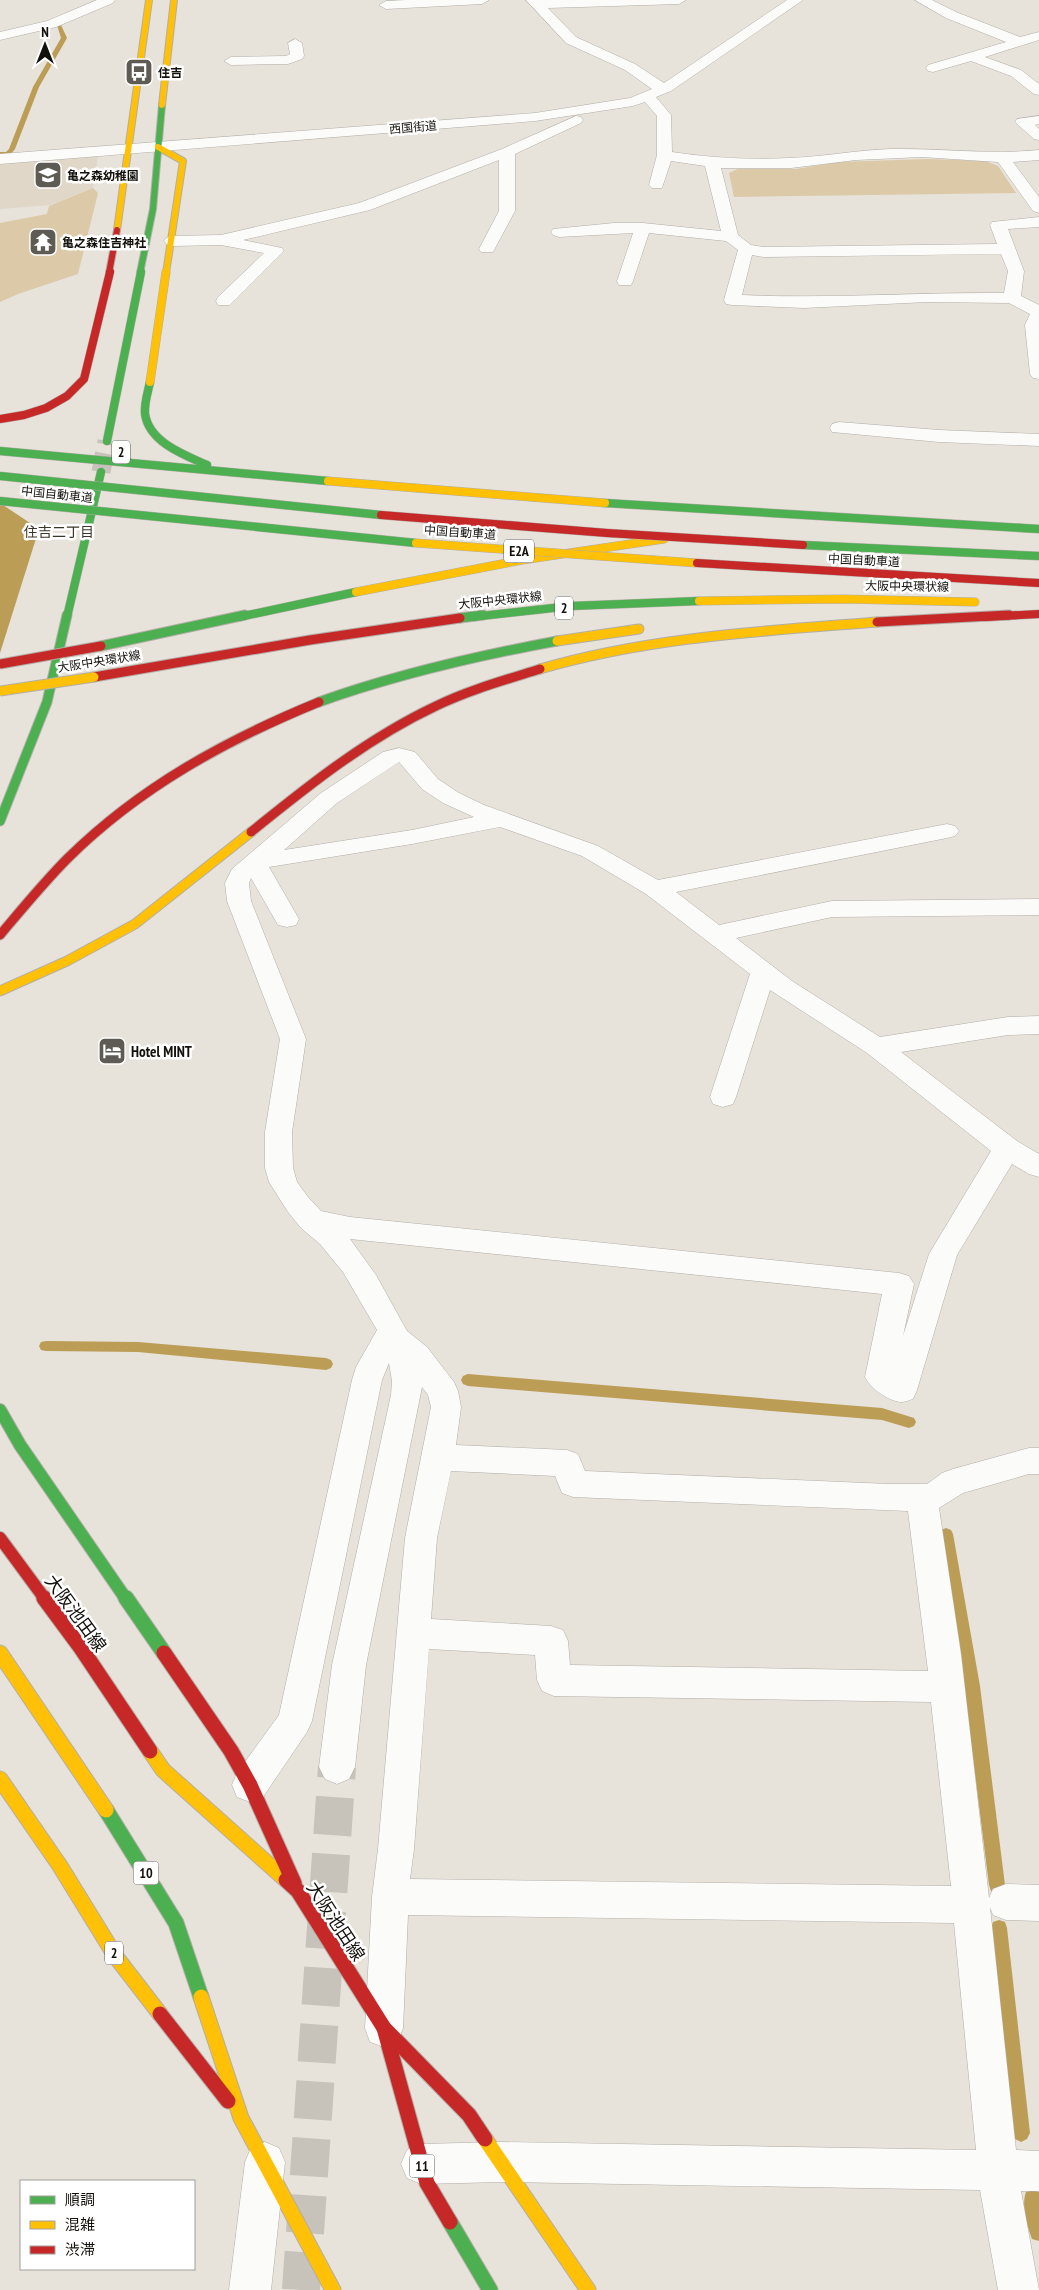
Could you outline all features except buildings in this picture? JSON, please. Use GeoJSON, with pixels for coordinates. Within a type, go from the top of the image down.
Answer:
{"type":"FeatureCollection","features":[{"type":"Feature","properties":{"kind":"main road"},"geometry":{"type":"LineString","coordinates":[[0,418],[35,411],[60,400],[75,391],[84,379],[109,273],[122,203],[149,0]]}},
{"type":"Feature","properties":{"kind":"main road"},"geometry":{"type":"LineString","coordinates":[[107,441],[153,209],[174,0]]}},
{"type":"Feature","properties":{"kind":"main road"},"geometry":{"type":"LineString","coordinates":[[158,147],[183,161],[145,414],[149,428],[155,435],[167,444],[207,465]]}},
{"type":"Feature","properties":{"kind":"main road","name":"2"},"geometry":{"type":"LineString","coordinates":[[88,447],[207,465],[241,473]]}},
{"type":"Feature","properties":{"kind":"main road","name":"2"},"geometry":{"type":"LineString","coordinates":[[0,451],[172,469],[241,473],[446,492],[848,520],[1039,529]]}},
{"type":"Feature","properties":{"kind":"main road"},"geometry":{"type":"LineString","coordinates":[[0,821],[47,702],[101,472]]}},
{"type":"Feature","properties":{"kind":"main road","name":"中国自動車道"},"geometry":{"type":"LineString","coordinates":[[0,476],[392,516],[598,532],[693,539],[1039,556]]}},
{"type":"Feature","properties":{"kind":"main road","name":"中国自動車道"},"geometry":{"type":"LineString","coordinates":[[0,502],[400,542],[801,570],[1039,583]]}},
{"type":"Feature","properties":{"kind":"main road","name":"2"},"geometry":{"type":"LineString","coordinates":[[782,525],[848,520]]}},
{"type":"Feature","properties":{"kind":"main road","name":"大阪中央環状線"},"geometry":{"type":"LineString","coordinates":[[0,664],[101,646],[402,581],[496,564],[736,529]]}},
{"type":"Feature","properties":{"kind":"main road","name":"大阪中央環状線"},"geometry":{"type":"LineString","coordinates":[[0,691],[322,637],[528,610],[643,603],[795,599],[991,602]]}},
{"type":"Feature","properties":{"kind":"main road"},"geometry":{"type":"LineString","coordinates":[[1017,603],[1039,605]]}},
{"type":"Feature","properties":{"kind":"main road"},"geometry":{"type":"LineString","coordinates":[[859,612],[974,610],[1007,614]]}},
{"type":"Feature","properties":{"kind":"main road"},"geometry":{"type":"LineString","coordinates":[[0,991],[93,948],[135,924],[211,866],[286,801],[329,769],[380,737],[437,706],[499,682],[574,659],[684,639],[833,624],[973,618],[1007,614],[1039,614]]}},
{"type":"Feature","properties":{"kind":"main road"},"geometry":{"type":"LineString","coordinates":[[0,936],[57,868],[102,824],[176,772],[250,732],[340,694],[437,665],[566,640],[650,628]]}},
{"type":"Feature","properties":{"kind":"main road"},"geometry":{"type":"LineString","coordinates":[[0,1410],[20,1445],[119,1584],[231,1751],[250,1784],[298,1891]]}},
{"type":"Feature","properties":{"kind":"main road","name":"大阪池田線"},"geometry":{"type":"LineString","coordinates":[[0,1538],[81,1648],[164,1770],[298,1891],[384,2028],[469,2115],[588,2290]]}},
{"type":"Feature","properties":{"kind":"main road","name":"10"},"geometry":{"type":"LineString","coordinates":[[0,1653],[89,1784],[176,1923],[241,2118],[333,2290]]}},
{"type":"Feature","properties":{"kind":"main road","name":"2"},"geometry":{"type":"LineString","coordinates":[[0,1780],[60,1866],[116,1957],[241,2118]]}},
{"type":"Feature","properties":{"kind":"main road","name":"11"},"geometry":{"type":"LineString","coordinates":[[384,2028],[427,2183],[490,2290]]}},
{"type":"Feature","properties":{"kind":"street"},"geometry":{"type":"LineString","coordinates":[[0,36],[51,24],[108,0]]}},
{"type":"Feature","properties":{"kind":"street"},"geometry":{"type":"LineString","coordinates":[[386,5],[482,0]]}},
{"type":"Feature","properties":{"kind":"street"},"geometry":{"type":"LineString","coordinates":[[534,2],[678,0]]}},
{"type":"Feature","properties":{"kind":"street","name":"西国街道"},"geometry":{"type":"LineString","coordinates":[[0,159],[535,117],[633,102],[666,88],[796,0]]}},
{"type":"Feature","properties":{"kind":"street"},"geometry":{"type":"LineString","coordinates":[[922,0],[951,15],[1019,42]]}},
{"type":"Feature","properties":{"kind":"street"},"geometry":{"type":"LineString","coordinates":[[534,2],[571,40],[630,67],[655,85],[666,88]]}},
{"type":"Feature","properties":{"kind":"street"},"geometry":{"type":"LineString","coordinates":[[933,68],[1039,36]]}},
{"type":"Feature","properties":{"kind":"street"},"geometry":{"type":"LineString","coordinates":[[232,61],[288,60],[297,56],[295,43]]}},
{"type":"Feature","properties":{"kind":"street"},"geometry":{"type":"LineString","coordinates":[[974,57],[1016,74],[1039,92]]}},
{"type":"Feature","properties":{"kind":"street"},"geometry":{"type":"LineString","coordinates":[[647,96],[664,115],[665,155],[657,185]]}},
{"type":"Feature","properties":{"kind":"street"},"geometry":{"type":"LineString","coordinates":[[172,241],[221,240],[364,207],[507,152],[577,119],[582,110]]}},
{"type":"Feature","properties":{"kind":"street"},"geometry":{"type":"LineString","coordinates":[[1039,120],[1022,122],[1039,136]]}},
{"type":"Feature","properties":{"kind":"street"},"geometry":{"type":"LineString","coordinates":[[487,249],[507,211],[507,152]]}},
{"type":"Feature","properties":{"kind":"street"},"geometry":{"type":"LineString","coordinates":[[665,155],[712,163],[791,163],[856,155],[922,153],[1004,158],[1039,155]]}},
{"type":"Feature","properties":{"kind":"street"},"geometry":{"type":"LineString","coordinates":[[1004,158],[1039,208]]}},
{"type":"Feature","properties":{"kind":"street"},"geometry":{"type":"LineString","coordinates":[[712,163],[730,237]]}},
{"type":"Feature","properties":{"kind":"street"},"geometry":{"type":"LineString","coordinates":[[1012,298],[1016,271],[998,225],[1039,222]]}},
{"type":"Feature","properties":{"kind":"street"},"geometry":{"type":"LineString","coordinates":[[625,281],[643,228]]}},
{"type":"Feature","properties":{"kind":"street"},"geometry":{"type":"LineString","coordinates":[[559,232],[643,228],[730,237],[746,249],[763,252],[1006,249]]}},
{"type":"Feature","properties":{"kind":"street"},"geometry":{"type":"LineString","coordinates":[[221,240],[276,251],[224,301]]}},
{"type":"Feature","properties":{"kind":"street"},"geometry":{"type":"LineString","coordinates":[[746,249],[732,300],[804,303],[927,297],[1012,298],[1039,312],[1036,324],[1039,374]]}},
{"type":"Feature","properties":{"kind":"street"},"geometry":{"type":"LineString","coordinates":[[839,428],[939,436],[1039,440]]}},
{"type":"Feature","properties":{"kind":"street"},"geometry":{"type":"LineString","coordinates":[[337,1767],[349,1665],[407,1392],[405,1367],[374,1296],[342,1249],[298,1207],[283,1182],[278,1150],[293,1039],[290,1027],[239,901],[237,884],[240,874],[254,862],[329,798],[391,757],[399,755],[407,757],[413,762],[422,776],[439,791],[476,810],[590,851],[655,888],[783,987],[876,1047],[1007,1148],[1039,1167]]}},
{"type":"Feature","properties":{"kind":"street"},"geometry":{"type":"LineString","coordinates":[[254,862],[412,837],[502,819]]}},
{"type":"Feature","properties":{"kind":"street"},"geometry":{"type":"LineString","coordinates":[[655,888],[947,831]]}},
{"type":"Feature","properties":{"kind":"street"},"geometry":{"type":"LineString","coordinates":[[254,862],[287,919]]}},
{"type":"Feature","properties":{"kind":"street"},"geometry":{"type":"LineString","coordinates":[[716,934],[832,909],[1039,907]]}},
{"type":"Feature","properties":{"kind":"street"},"geometry":{"type":"LineString","coordinates":[[723,1097],[763,972]]}},
{"type":"Feature","properties":{"kind":"street"},"geometry":{"type":"LineString","coordinates":[[876,1047],[1008,1026],[1039,1026]]}},
{"type":"Feature","properties":{"kind":"street"},"geometry":{"type":"LineString","coordinates":[[310,1220],[350,1228],[899,1284],[880,1377],[902,1390],[943,1254],[1007,1148]]}},
{"type":"Feature","properties":{"kind":"street"},"geometry":{"type":"LineString","coordinates":[[384,2028],[390,1897],[422,1538],[446,1407],[443,1391],[416,1356],[391,1333]]}},
{"type":"Feature","properties":{"kind":"street"},"geometry":{"type":"LineString","coordinates":[[250,1784],[295,1721],[367,1380],[371,1367],[391,1333]]}},
{"type":"Feature","properties":{"kind":"street"},"geometry":{"type":"LineString","coordinates":[[438,1457],[567,1463],[573,1484],[922,1498],[933,1497],[953,1482],[1029,1461],[1039,1461]]}},
{"type":"Feature","properties":{"kind":"street"},"geometry":{"type":"LineString","coordinates":[[922,1498],[944,1654],[946,1687],[1006,1903],[998,2170],[1002,2206],[1019,2290]]}},
{"type":"Feature","properties":{"kind":"street"},"geometry":{"type":"LineString","coordinates":[[414,1633],[552,1641],[554,1680],[946,1687]]}},
{"type":"Feature","properties":{"kind":"street"},"geometry":{"type":"LineString","coordinates":[[390,1897],[1006,1903]]}},
{"type":"Feature","properties":{"kind":"street"},"geometry":{"type":"LineString","coordinates":[[250,2290],[265,2162]]}},
{"type":"Feature","properties":{"kind":"street"},"geometry":{"type":"LineString","coordinates":[[421,2164],[501,2162],[1039,2171]]}},
{"type":"Feature","properties":{"kind":"shaded area","name":"亀之森幼稚園"},"geometry":{"type":"Polygon","coordinates":[[[98,155],[93,188],[50,205],[0,209],[0,162],[98,155]]]}},
{"type":"Feature","properties":{"kind":"shaded area"},"geometry":{"type":"Polygon","coordinates":[[[928,159],[985,161],[998,166],[1016,193],[734,197],[729,173],[738,169],[796,169],[838,162],[928,159]]]}},
{"type":"Feature","properties":{"kind":"shaded area","name":"亀之森住吉神社"},"geometry":{"type":"Polygon","coordinates":[[[93,188],[98,193],[78,274],[0,302],[0,223],[47,214],[49,206],[93,188]]]}},
{"type":"Feature","properties":{"kind":"shaded area"},"geometry":{"type":"Polygon","coordinates":[[[0,503],[39,529],[0,653],[0,503]]]}},
{"type":"Feature","properties":{"kind":"waterway"},"geometry":{"type":"LineString","coordinates":[[0,154],[8,154],[12,149],[36,87],[64,38],[59,26]]}},
{"type":"Feature","properties":{"kind":"waterway"},"geometry":{"type":"LineString","coordinates":[[46,1346],[138,1347],[326,1364]]}},
{"type":"Feature","properties":{"kind":"waterway"},"geometry":{"type":"LineString","coordinates":[[468,1380],[882,1414],[909,1422]]}},
{"type":"Feature","properties":{"kind":"waterway"},"geometry":{"type":"LineString","coordinates":[[946,1534],[972,1686],[997,1885]]}},
{"type":"Feature","properties":{"kind":"waterway"},"geometry":{"type":"LineString","coordinates":[[999,1928],[1021,2133]]}},
{"type":"Feature","properties":{"kind":"waterway"},"geometry":{"type":"LineString","coordinates":[[1033,2199],[1039,2232]]}},
{"type":"Feature","properties":{"kind":"tunnel"},"geometry":{"type":"LineString","coordinates":[[101,472],[107,441]]}},
{"type":"Feature","properties":{"kind":"tunnel"},"geometry":{"type":"LineString","coordinates":[[301,2290],[337,1767]]}},
{"type":"Feature","properties":{"kind":"traffic: fast"},"geometry":{"type":"LineString","coordinates":[[107,441],[153,209],[162,105]]}},
{"type":"Feature","properties":{"kind":"traffic: fast"},"geometry":{"type":"LineString","coordinates":[[150,382],[145,412],[147,422],[152,430],[168,445],[207,465]]}},
{"type":"Feature","properties":{"kind":"traffic: fast"},"geometry":{"type":"LineString","coordinates":[[0,451],[328,481]]}},
{"type":"Feature","properties":{"kind":"traffic: fast"},"geometry":{"type":"LineString","coordinates":[[0,821],[47,702],[101,472]]}},
{"type":"Feature","properties":{"kind":"traffic: fast"},"geometry":{"type":"LineString","coordinates":[[0,476],[381,515]]}},
{"type":"Feature","properties":{"kind":"traffic: fast"},"geometry":{"type":"LineString","coordinates":[[0,501],[416,543]]}},
{"type":"Feature","properties":{"kind":"traffic: fast"},"geometry":{"type":"LineString","coordinates":[[605,503],[1039,529]]}},
{"type":"Feature","properties":{"kind":"traffic: fast"},"geometry":{"type":"LineString","coordinates":[[803,545],[1039,556]]}},
{"type":"Feature","properties":{"kind":"traffic: fast"},"geometry":{"type":"LineString","coordinates":[[101,646],[356,592]]}},
{"type":"Feature","properties":{"kind":"traffic: fast"},"geometry":{"type":"LineString","coordinates":[[460,618],[571,606],[699,601]]}},
{"type":"Feature","properties":{"kind":"traffic: fast"},"geometry":{"type":"LineString","coordinates":[[319,702],[378,682],[437,666],[557,641]]}},
{"type":"Feature","properties":{"kind":"traffic: fast"},"geometry":{"type":"LineString","coordinates":[[0,1410],[20,1445],[164,1653]]}},
{"type":"Feature","properties":{"kind":"traffic: fast"},"geometry":{"type":"LineString","coordinates":[[106,1810],[176,1923],[201,1997]]}},
{"type":"Feature","properties":{"kind":"traffic: fast"},"geometry":{"type":"LineString","coordinates":[[450,2222],[490,2290]]}},
{"type":"Feature","properties":{"kind":"traffic: slow"},"geometry":{"type":"LineString","coordinates":[[117,230],[149,0]]}},
{"type":"Feature","properties":{"kind":"traffic: slow"},"geometry":{"type":"LineString","coordinates":[[162,105],[174,0]]}},
{"type":"Feature","properties":{"kind":"traffic: slow"},"geometry":{"type":"LineString","coordinates":[[150,382],[183,161],[158,147]]}},
{"type":"Feature","properties":{"kind":"traffic: slow"},"geometry":{"type":"LineString","coordinates":[[328,481],[605,503]]}},
{"type":"Feature","properties":{"kind":"traffic: slow"},"geometry":{"type":"LineString","coordinates":[[356,592],[522,560],[664,539]]}},
{"type":"Feature","properties":{"kind":"traffic: slow"},"geometry":{"type":"LineString","coordinates":[[416,543],[697,563]]}},
{"type":"Feature","properties":{"kind":"traffic: slow"},"geometry":{"type":"LineString","coordinates":[[699,601],[842,599],[975,602]]}},
{"type":"Feature","properties":{"kind":"traffic: slow"},"geometry":{"type":"LineString","coordinates":[[540,669],[574,659],[705,636],[877,622]]}},
{"type":"Feature","properties":{"kind":"traffic: slow"},"geometry":{"type":"LineString","coordinates":[[557,641],[639,629]]}},
{"type":"Feature","properties":{"kind":"traffic: slow"},"geometry":{"type":"LineString","coordinates":[[0,691],[94,677]]}},
{"type":"Feature","properties":{"kind":"traffic: slow"},"geometry":{"type":"LineString","coordinates":[[0,991],[67,961],[135,924],[251,832]]}},
{"type":"Feature","properties":{"kind":"traffic: slow"},"geometry":{"type":"LineString","coordinates":[[0,1653],[106,1810]]}},
{"type":"Feature","properties":{"kind":"traffic: slow"},"geometry":{"type":"LineString","coordinates":[[150,1751],[163,1770],[286,1880]]}},
{"type":"Feature","properties":{"kind":"traffic: slow"},"geometry":{"type":"LineString","coordinates":[[0,1779],[60,1866],[116,1957],[160,2014]]}},
{"type":"Feature","properties":{"kind":"traffic: slow"},"geometry":{"type":"LineString","coordinates":[[201,1997],[241,2118],[333,2290]]}},
{"type":"Feature","properties":{"kind":"traffic: slow"},"geometry":{"type":"LineString","coordinates":[[485,2139],[588,2290]]}},
{"type":"Feature","properties":{"kind":"traffic: jam"},"geometry":{"type":"LineString","coordinates":[[0,419],[24,415],[46,408],[67,396],[84,379],[107,286],[117,230]]}},
{"type":"Feature","properties":{"kind":"traffic: jam"},"geometry":{"type":"LineString","coordinates":[[381,515],[607,533],[803,545]]}},
{"type":"Feature","properties":{"kind":"traffic: jam"},"geometry":{"type":"LineString","coordinates":[[697,563],[1039,583]]}},
{"type":"Feature","properties":{"kind":"traffic: jam"},"geometry":{"type":"LineString","coordinates":[[877,622],[1039,614]]}},
{"type":"Feature","properties":{"kind":"traffic: jam"},"geometry":{"type":"LineString","coordinates":[[94,677],[310,640],[460,618]]}},
{"type":"Feature","properties":{"kind":"traffic: jam"},"geometry":{"type":"LineString","coordinates":[[0,664],[101,646]]}},
{"type":"Feature","properties":{"kind":"traffic: jam"},"geometry":{"type":"LineString","coordinates":[[251,832],[340,763],[411,719],[461,695],[540,669]]}},
{"type":"Feature","properties":{"kind":"traffic: jam"},"geometry":{"type":"LineString","coordinates":[[0,935],[33,895],[68,858],[104,825],[142,795],[182,768],[225,744],[270,722],[319,702]]}},
{"type":"Feature","properties":{"kind":"traffic: jam"},"geometry":{"type":"LineString","coordinates":[[0,1538],[81,1648],[150,1751]]}},
{"type":"Feature","properties":{"kind":"traffic: jam"},"geometry":{"type":"LineString","coordinates":[[164,1653],[231,1751],[250,1785],[294,1883]]}},
{"type":"Feature","properties":{"kind":"traffic: jam"},"geometry":{"type":"LineString","coordinates":[[286,1880],[298,1891],[384,2028],[469,2115],[485,2139]]}},
{"type":"Feature","properties":{"kind":"traffic: jam"},"geometry":{"type":"LineString","coordinates":[[160,2014],[228,2101]]}},
{"type":"Feature","properties":{"kind":"traffic: jam"},"geometry":{"type":"LineString","coordinates":[[384,2028],[427,2183],[450,2222]]}},
{"type":"Feature","properties":{"kind":"place","name":"住吉"},"geometry":{"type":"Point","coordinates":[139,72]}},
{"type":"Feature","properties":{"kind":"place","name":"亀之森幼稚園"},"geometry":{"type":"Point","coordinates":[48,175]}},
{"type":"Feature","properties":{"kind":"place","name":"亀之森住吉神社"},"geometry":{"type":"Point","coordinates":[43,242]}},
{"type":"Feature","properties":{"kind":"place","name":"Hotel MINT"},"geometry":{"type":"Point","coordinates":[112,1051]}},
{"type":"Feature","properties":{"kind":"district","name":"住吉二丁目"},"geometry":{"type":"Point","coordinates":[59,532]}}]}
